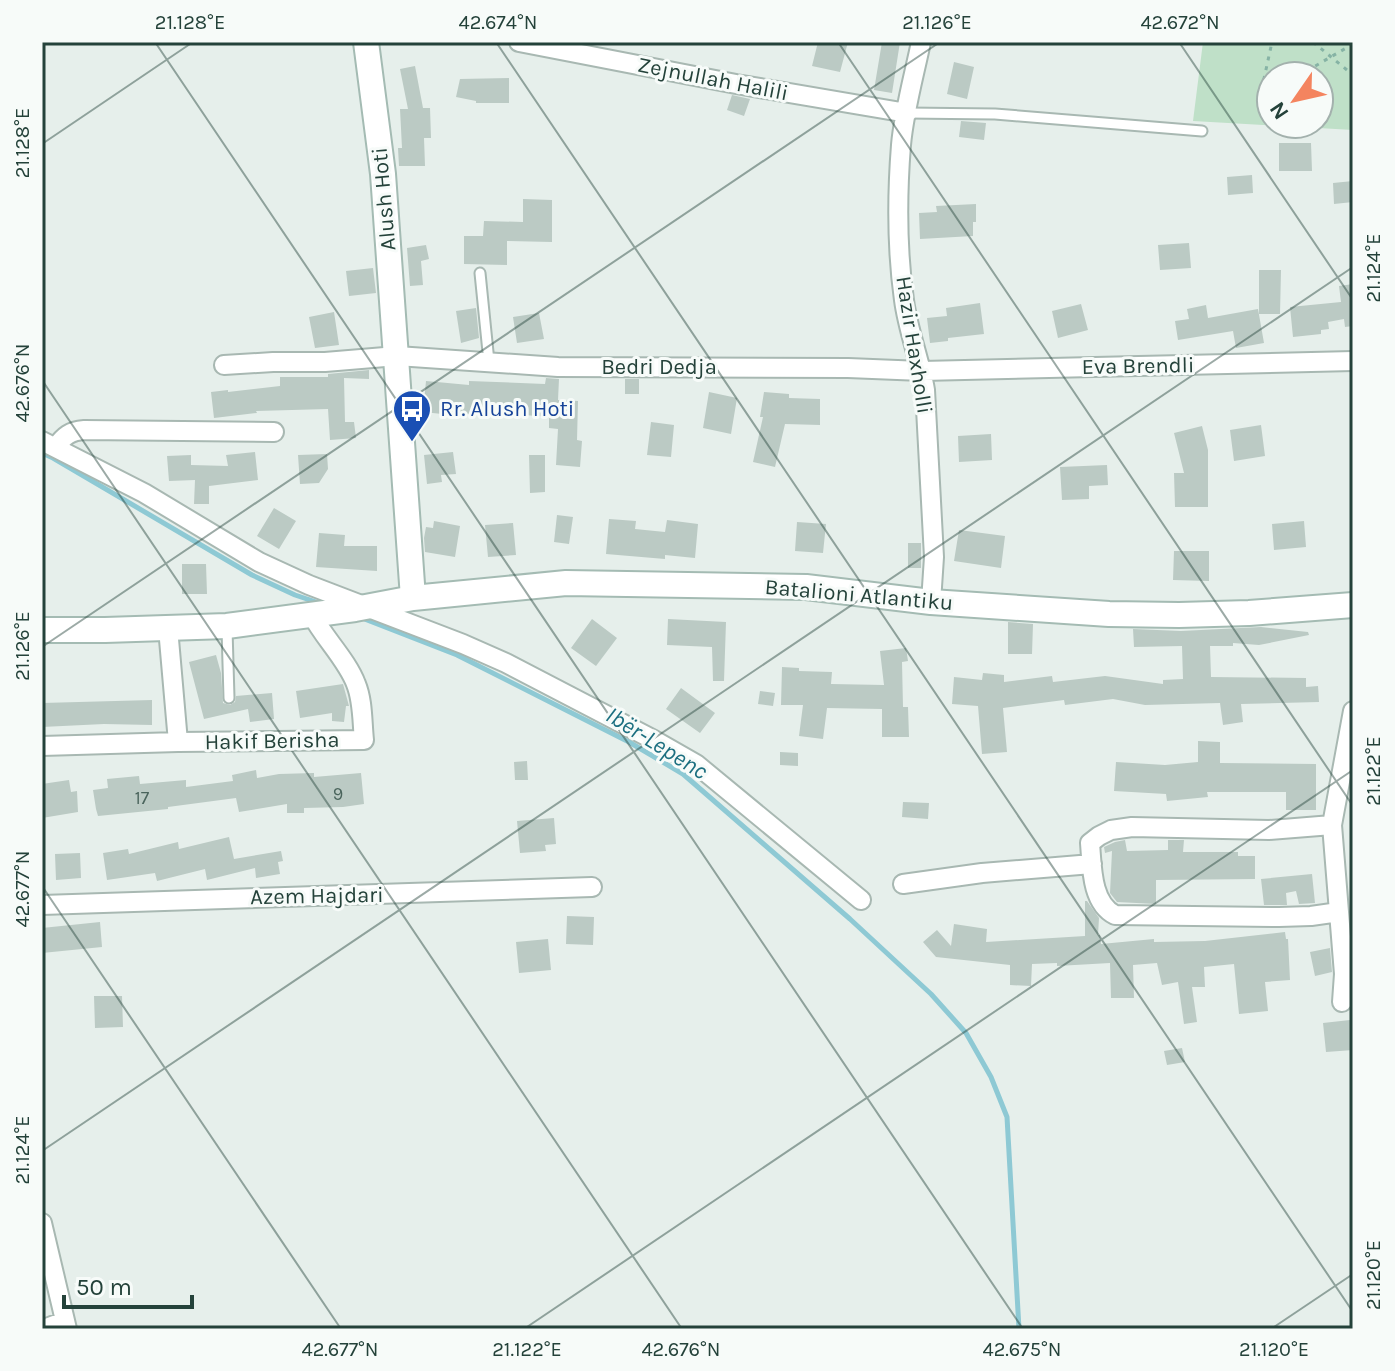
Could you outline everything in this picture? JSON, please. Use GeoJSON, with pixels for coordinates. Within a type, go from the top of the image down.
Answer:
{"type":"FeatureCollection","features":[{"type":"Feature","properties":{"kind":"street","name":"Alush Hoti"},"geometry":{"type":"LineString","coordinates":[[366,42],[383,174],[413,598]]}},
{"type":"Feature","properties":{"kind":"street","name":"Zejnullah Halili"},"geometry":{"type":"LineString","coordinates":[[519,42],[907,113]]}},
{"type":"Feature","properties":{"kind":"street","name":"Hazir Haxholli"},"geometry":{"type":"LineString","coordinates":[[921,42],[901,144],[899,230],[904,303],[925,390],[934,557],[931,602]]}},
{"type":"Feature","properties":{"kind":"street","name":"Bedri Dedja"},"geometry":{"type":"LineString","coordinates":[[397,356],[558,367],[922,371]]}},
{"type":"Feature","properties":{"kind":"street"},"geometry":{"type":"LineString","coordinates":[[224,365],[397,356]]}},
{"type":"Feature","properties":{"kind":"street","name":"Eva Brendli"},"geometry":{"type":"LineString","coordinates":[[922,371],[1353,361]]}},
{"type":"Feature","properties":{"kind":"street"},"geometry":{"type":"LineString","coordinates":[[49,444],[73,431],[84,430],[274,432]]}},
{"type":"Feature","properties":{"kind":"street"},"geometry":{"type":"LineString","coordinates":[[49,444],[144,493],[259,562],[360,608]]}},
{"type":"Feature","properties":{"kind":"street","name":"Batalioni Atlantiku"},"geometry":{"type":"LineString","coordinates":[[42,630],[227,626],[413,598],[566,583],[806,587],[931,602],[1109,614],[1249,613],[1353,605]]}},
{"type":"Feature","properties":{"kind":"street","name":"Batalioni Atlantiku"},"geometry":{"type":"LineString","coordinates":[[360,608],[463,644],[506,663],[696,764],[861,900]]}},
{"type":"Feature","properties":{"kind":"street","name":"Hakif Berisha"},"geometry":{"type":"LineString","coordinates":[[42,746],[364,740],[356,685],[312,615]]}},
{"type":"Feature","properties":{"kind":"street"},"geometry":{"type":"LineString","coordinates":[[168,628],[178,742]]}},
{"type":"Feature","properties":{"kind":"street"},"geometry":{"type":"LineString","coordinates":[[1342,1002],[1344,974],[1332,825],[1353,711]]}},
{"type":"Feature","properties":{"kind":"street"},"geometry":{"type":"LineString","coordinates":[[1059,867],[1111,830],[1132,827],[1269,830],[1332,825]]}},
{"type":"Feature","properties":{"kind":"street"},"geometry":{"type":"LineString","coordinates":[[1090,843],[1101,904],[1115,915],[1279,917],[1339,912]]}},
{"type":"Feature","properties":{"kind":"street"},"geometry":{"type":"LineString","coordinates":[[903,884],[945,877],[1092,864]]}},
{"type":"Feature","properties":{"kind":"street","name":"Azem Hajdari"},"geometry":{"type":"LineString","coordinates":[[42,905],[592,887]]}},
{"type":"Feature","properties":{"kind":"street"},"geometry":{"type":"LineString","coordinates":[[42,1223],[66,1325],[44,1329]]}},
{"type":"Feature","properties":{"kind":"lane"},"geometry":{"type":"LineString","coordinates":[[907,113],[995,114],[1202,131]]}},
{"type":"Feature","properties":{"kind":"lane"},"geometry":{"type":"LineString","coordinates":[[480,273],[489,362]]}},
{"type":"Feature","properties":{"kind":"lane"},"geometry":{"type":"LineString","coordinates":[[227,626],[229,698]]}},
{"type":"Feature","properties":{"kind":"path"},"geometry":{"type":"LineString","coordinates":[[1313,42],[1353,75]]}},
{"type":"Feature","properties":{"kind":"path"},"geometry":{"type":"LineString","coordinates":[[1326,60],[1353,44]]}},
{"type":"Feature","properties":{"kind":"green space"},"geometry":{"type":"Polygon","coordinates":[[[1203,42],[1353,42],[1353,130],[1335,129],[1335,60],[1255,60],[1255,124],[1193,121],[1203,42]]]}},
{"type":"Feature","properties":{"kind":"building"},"geometry":{"type":"Polygon","coordinates":[[[818,42],[848,42],[840,72],[812,66],[818,42]]]}},
{"type":"Feature","properties":{"kind":"building"},"geometry":{"type":"Polygon","coordinates":[[[882,42],[900,42],[892,93],[874,90],[882,42]]]}},
{"type":"Feature","properties":{"kind":"building"},"geometry":{"type":"Polygon","coordinates":[[[954,62],[974,67],[967,99],[947,94],[954,62]]]}},
{"type":"Feature","properties":{"kind":"building"},"geometry":{"type":"Polygon","coordinates":[[[415,66],[423,108],[430,108],[431,138],[424,138],[425,166],[399,166],[398,148],[402,148],[400,109],[408,109],[400,69],[415,66]]]}},
{"type":"Feature","properties":{"kind":"building"},"geometry":{"type":"Polygon","coordinates":[[[509,78],[509,103],[476,103],[456,97],[460,79],[509,78]]]}},
{"type":"Feature","properties":{"kind":"building"},"geometry":{"type":"Polygon","coordinates":[[[732,95],[750,99],[744,116],[727,110],[732,95]]]}},
{"type":"Feature","properties":{"kind":"building"},"geometry":{"type":"Polygon","coordinates":[[[961,121],[986,123],[984,140],[959,137],[961,121]]]}},
{"type":"Feature","properties":{"kind":"building"},"geometry":{"type":"Polygon","coordinates":[[[1279,143],[1311,143],[1312,171],[1279,171],[1279,143]]]}},
{"type":"Feature","properties":{"kind":"building"},"geometry":{"type":"Polygon","coordinates":[[[1252,175],[1253,193],[1228,195],[1227,177],[1252,175]]]}},
{"type":"Feature","properties":{"kind":"building"},"geometry":{"type":"Polygon","coordinates":[[[1353,181],[1353,202],[1334,204],[1333,183],[1353,181]]]}},
{"type":"Feature","properties":{"kind":"building"},"geometry":{"type":"Polygon","coordinates":[[[523,199],[552,200],[552,242],[507,241],[507,265],[464,264],[464,236],[483,236],[484,221],[523,222],[523,199]]]}},
{"type":"Feature","properties":{"kind":"building"},"geometry":{"type":"Polygon","coordinates":[[[976,204],[973,236],[920,239],[919,213],[937,212],[936,206],[976,204]]]}},
{"type":"Feature","properties":{"kind":"building"},"geometry":{"type":"Polygon","coordinates":[[[1189,243],[1191,268],[1160,270],[1158,245],[1189,243]]]}},
{"type":"Feature","properties":{"kind":"building"},"geometry":{"type":"Polygon","coordinates":[[[426,245],[429,259],[421,261],[423,285],[410,286],[407,248],[426,245]]]}},
{"type":"Feature","properties":{"kind":"building"},"geometry":{"type":"Polygon","coordinates":[[[373,268],[376,293],[349,296],[346,271],[373,268]]]}},
{"type":"Feature","properties":{"kind":"building"},"geometry":{"type":"Polygon","coordinates":[[[1259,270],[1281,270],[1280,314],[1259,314],[1259,270]]]}},
{"type":"Feature","properties":{"kind":"building"},"geometry":{"type":"Polygon","coordinates":[[[1353,284],[1353,326],[1345,327],[1344,319],[1328,322],[1329,329],[1321,330],[1321,334],[1293,337],[1290,307],[1341,302],[1339,286],[1353,284]]]}},
{"type":"Feature","properties":{"kind":"building"},"geometry":{"type":"Polygon","coordinates":[[[980,303],[984,334],[930,343],[927,318],[947,316],[946,308],[980,303]]]}},
{"type":"Feature","properties":{"kind":"building"},"geometry":{"type":"Polygon","coordinates":[[[1081,304],[1088,330],[1058,338],[1052,311],[1081,304]]]}},
{"type":"Feature","properties":{"kind":"building"},"geometry":{"type":"Polygon","coordinates":[[[1206,305],[1208,318],[1258,309],[1264,343],[1236,348],[1233,331],[1178,340],[1175,321],[1189,319],[1187,309],[1206,305]]]}},
{"type":"Feature","properties":{"kind":"building"},"geometry":{"type":"Polygon","coordinates":[[[476,308],[479,338],[461,343],[456,311],[476,308]]]}},
{"type":"Feature","properties":{"kind":"building"},"geometry":{"type":"Polygon","coordinates":[[[334,312],[339,345],[315,348],[309,317],[334,312]]]}},
{"type":"Feature","properties":{"kind":"building"},"geometry":{"type":"Polygon","coordinates":[[[539,313],[544,339],[517,343],[513,317],[539,313]]]}},
{"type":"Feature","properties":{"kind":"building"},"geometry":{"type":"Polygon","coordinates":[[[369,370],[369,379],[344,378],[345,422],[354,422],[356,438],[330,440],[328,409],[256,411],[214,418],[211,392],[280,386],[280,377],[328,377],[328,374],[369,370]]]}},
{"type":"Feature","properties":{"kind":"building"},"geometry":{"type":"Polygon","coordinates":[[[546,378],[559,379],[558,400],[578,401],[577,440],[582,441],[580,467],[556,465],[558,429],[549,428],[549,417],[423,412],[426,381],[469,385],[469,381],[545,384],[546,378]]]}},
{"type":"Feature","properties":{"kind":"building"},"geometry":{"type":"Polygon","coordinates":[[[625,379],[639,379],[639,394],[625,394],[625,379]]]}},
{"type":"Feature","properties":{"kind":"building"},"geometry":{"type":"Polygon","coordinates":[[[709,392],[737,398],[731,434],[703,428],[709,392]]]}},
{"type":"Feature","properties":{"kind":"building"},"geometry":{"type":"Polygon","coordinates":[[[764,392],[789,394],[789,398],[820,399],[820,425],[785,424],[775,467],[753,462],[763,417],[760,417],[764,392]]]}},
{"type":"Feature","properties":{"kind":"building"},"geometry":{"type":"Polygon","coordinates":[[[651,422],[674,425],[671,457],[647,455],[651,422]]]}},
{"type":"Feature","properties":{"kind":"building"},"geometry":{"type":"Polygon","coordinates":[[[1261,425],[1265,456],[1234,461],[1230,430],[1261,425]]]}},
{"type":"Feature","properties":{"kind":"building"},"geometry":{"type":"Polygon","coordinates":[[[1202,426],[1208,450],[1208,507],[1175,507],[1174,473],[1184,473],[1174,433],[1202,426]]]}},
{"type":"Feature","properties":{"kind":"building"},"geometry":{"type":"Polygon","coordinates":[[[991,434],[992,460],[959,462],[958,436],[991,434]]]}},
{"type":"Feature","properties":{"kind":"building"},"geometry":{"type":"Polygon","coordinates":[[[255,452],[258,480],[209,486],[209,504],[194,504],[195,480],[169,481],[167,456],[191,455],[191,465],[228,466],[226,455],[255,452]]]}},
{"type":"Feature","properties":{"kind":"building"},"geometry":{"type":"Polygon","coordinates":[[[453,452],[456,474],[441,475],[442,482],[427,484],[424,455],[453,452]]]}},
{"type":"Feature","properties":{"kind":"building"},"geometry":{"type":"Polygon","coordinates":[[[327,454],[328,469],[319,483],[300,484],[298,455],[327,454]]]}},
{"type":"Feature","properties":{"kind":"building"},"geometry":{"type":"Polygon","coordinates":[[[529,455],[545,455],[545,492],[530,493],[529,455]]]}},
{"type":"Feature","properties":{"kind":"building"},"geometry":{"type":"Polygon","coordinates":[[[1107,465],[1108,485],[1089,486],[1089,499],[1062,500],[1060,467],[1107,465]]]}},
{"type":"Feature","properties":{"kind":"building"},"geometry":{"type":"Polygon","coordinates":[[[274,508],[296,521],[279,549],[257,536],[274,508]]]}},
{"type":"Feature","properties":{"kind":"building"},"geometry":{"type":"Polygon","coordinates":[[[557,515],[573,517],[569,544],[554,542],[557,515]]]}},
{"type":"Feature","properties":{"kind":"building"},"geometry":{"type":"Polygon","coordinates":[[[609,519],[636,521],[635,529],[665,532],[667,520],[698,524],[695,558],[606,554],[609,519]]]}},
{"type":"Feature","properties":{"kind":"building"},"geometry":{"type":"Polygon","coordinates":[[[434,521],[460,526],[455,557],[425,552],[426,527],[433,528],[434,521]]]}},
{"type":"Feature","properties":{"kind":"building"},"geometry":{"type":"Polygon","coordinates":[[[1304,521],[1306,547],[1274,550],[1272,524],[1304,521]]]}},
{"type":"Feature","properties":{"kind":"building"},"geometry":{"type":"Polygon","coordinates":[[[797,522],[826,524],[823,553],[795,551],[797,522]]]}},
{"type":"Feature","properties":{"kind":"building"},"geometry":{"type":"Polygon","coordinates":[[[513,523],[516,555],[488,557],[485,525],[513,523]]]}},
{"type":"Feature","properties":{"kind":"building"},"geometry":{"type":"Polygon","coordinates":[[[959,530],[1005,536],[1001,568],[954,561],[959,530]]]}},
{"type":"Feature","properties":{"kind":"building"},"geometry":{"type":"Polygon","coordinates":[[[319,533],[345,535],[344,546],[377,546],[377,571],[316,567],[319,533]]]}},
{"type":"Feature","properties":{"kind":"building"},"geometry":{"type":"Polygon","coordinates":[[[908,543],[921,543],[921,568],[908,568],[908,543]]]}},
{"type":"Feature","properties":{"kind":"building"},"geometry":{"type":"Polygon","coordinates":[[[1174,551],[1209,551],[1209,581],[1173,580],[1174,551]]]}},
{"type":"Feature","properties":{"kind":"building"},"geometry":{"type":"Polygon","coordinates":[[[182,564],[206,564],[207,594],[182,594],[182,564]]]}},
{"type":"Feature","properties":{"kind":"building"},"geometry":{"type":"Polygon","coordinates":[[[592,619],[617,638],[596,666],[571,648],[592,619]]]}},
{"type":"Feature","properties":{"kind":"building"},"geometry":{"type":"Polygon","coordinates":[[[668,619],[726,622],[724,681],[713,681],[712,647],[667,645],[668,619]]]}},
{"type":"Feature","properties":{"kind":"building"},"geometry":{"type":"Polygon","coordinates":[[[1008,622],[1033,624],[1032,654],[1008,654],[1008,622]]]}},
{"type":"Feature","properties":{"kind":"building"},"geometry":{"type":"Polygon","coordinates":[[[1261,627],[1308,632],[1309,635],[1259,645],[1233,643],[1233,646],[1210,646],[1211,677],[1306,678],[1306,687],[1318,686],[1319,702],[1241,704],[1243,722],[1223,725],[1220,703],[1145,705],[1113,699],[1065,705],[1064,700],[1003,708],[1007,752],[982,754],[978,706],[952,704],[954,677],[982,680],[983,673],[1004,675],[1004,682],[1052,676],[1053,682],[1105,676],[1163,684],[1163,680],[1183,679],[1182,646],[1134,647],[1133,629],[1181,631],[1261,627]]]}},
{"type":"Feature","properties":{"kind":"building"},"geometry":{"type":"Polygon","coordinates":[[[906,648],[908,661],[902,662],[903,707],[908,707],[909,737],[882,737],[882,709],[827,708],[823,739],[799,736],[803,705],[781,705],[782,667],[832,672],[831,684],[884,685],[880,651],[906,648]]]}},
{"type":"Feature","properties":{"kind":"building"},"geometry":{"type":"Polygon","coordinates":[[[216,655],[223,703],[230,705],[235,702],[236,696],[272,693],[274,719],[250,722],[248,709],[204,719],[189,662],[216,655]]]}},
{"type":"Feature","properties":{"kind":"building"},"geometry":{"type":"Polygon","coordinates":[[[343,684],[349,706],[346,706],[344,722],[332,721],[332,713],[300,718],[296,691],[343,684]]]}},
{"type":"Feature","properties":{"kind":"building"},"geometry":{"type":"Polygon","coordinates":[[[681,688],[715,713],[700,733],[666,709],[681,688]]]}},
{"type":"Feature","properties":{"kind":"building"},"geometry":{"type":"Polygon","coordinates":[[[760,691],[775,693],[773,706],[758,704],[760,691]]]}},
{"type":"Feature","properties":{"kind":"building"},"geometry":{"type":"Polygon","coordinates":[[[152,700],[152,725],[42,727],[42,703],[152,700]]]}},
{"type":"Feature","properties":{"kind":"building"},"geometry":{"type":"Polygon","coordinates":[[[1198,741],[1220,742],[1220,763],[1316,764],[1316,810],[1286,810],[1286,792],[1207,792],[1208,797],[1167,801],[1166,794],[1114,791],[1116,762],[1165,765],[1198,762],[1198,741]]]}},
{"type":"Feature","properties":{"kind":"building"},"geometry":{"type":"Polygon","coordinates":[[[780,752],[798,753],[798,766],[780,765],[780,752]]]}},
{"type":"Feature","properties":{"kind":"building"},"geometry":{"type":"Polygon","coordinates":[[[527,761],[528,780],[515,780],[514,762],[527,761]]]}},
{"type":"Feature","properties":{"kind":"building"},"geometry":{"type":"Polygon","coordinates":[[[256,770],[257,778],[279,774],[314,773],[314,777],[361,773],[364,804],[304,808],[304,813],[287,813],[287,804],[239,812],[236,798],[98,816],[96,809],[93,790],[108,788],[107,779],[139,776],[140,784],[186,780],[186,787],[233,781],[232,775],[256,770]]]}},
{"type":"Feature","properties":{"kind":"building"},"geometry":{"type":"Polygon","coordinates":[[[69,780],[71,792],[77,791],[78,812],[42,818],[42,784],[69,780]]]}},
{"type":"Feature","properties":{"kind":"building"},"geometry":{"type":"Polygon","coordinates":[[[903,802],[929,803],[928,819],[902,817],[903,802]]]}},
{"type":"Feature","properties":{"kind":"building"},"geometry":{"type":"Polygon","coordinates":[[[554,818],[556,844],[545,845],[546,851],[520,853],[517,821],[554,818]]]}},
{"type":"Feature","properties":{"kind":"building"},"geometry":{"type":"Polygon","coordinates":[[[229,837],[234,859],[281,851],[283,861],[278,862],[280,874],[256,878],[255,868],[207,880],[205,869],[157,881],[155,873],[107,880],[103,853],[128,849],[129,854],[178,842],[179,849],[229,837]]]}},
{"type":"Feature","properties":{"kind":"building"},"geometry":{"type":"Polygon","coordinates":[[[1125,840],[1127,851],[1168,850],[1168,840],[1184,840],[1183,852],[1238,852],[1238,856],[1255,856],[1255,879],[1156,880],[1156,904],[1117,902],[1110,893],[1112,851],[1105,853],[1104,847],[1125,840]]]}},
{"type":"Feature","properties":{"kind":"building"},"geometry":{"type":"Polygon","coordinates":[[[80,853],[81,878],[56,880],[55,854],[80,853]]]}},
{"type":"Feature","properties":{"kind":"building"},"geometry":{"type":"Polygon","coordinates":[[[1312,874],[1315,903],[1299,904],[1296,891],[1286,893],[1287,905],[1264,905],[1261,879],[1312,874]]]}},
{"type":"Feature","properties":{"kind":"building"},"geometry":{"type":"Polygon","coordinates":[[[1085,901],[1099,918],[1101,944],[1154,939],[1154,942],[1205,941],[1285,932],[1290,980],[1265,982],[1268,1011],[1239,1014],[1234,964],[1204,967],[1205,987],[1192,987],[1197,1022],[1184,1024],[1178,982],[1162,985],[1157,963],[1133,965],[1134,998],[1111,998],[1110,963],[1032,964],[1031,986],[1010,985],[1010,965],[936,957],[923,942],[937,930],[951,946],[954,924],[987,929],[986,942],[1085,936],[1085,901]]]}},
{"type":"Feature","properties":{"kind":"building"},"geometry":{"type":"Polygon","coordinates":[[[567,916],[594,917],[593,945],[566,944],[567,916]]]}},
{"type":"Feature","properties":{"kind":"building"},"geometry":{"type":"Polygon","coordinates":[[[100,922],[102,947],[42,953],[42,928],[100,922]]]}},
{"type":"Feature","properties":{"kind":"building"},"geometry":{"type":"Polygon","coordinates":[[[548,939],[551,970],[519,973],[516,942],[548,939]]]}},
{"type":"Feature","properties":{"kind":"building"},"geometry":{"type":"Polygon","coordinates":[[[1330,948],[1332,972],[1315,976],[1310,952],[1330,948]]]}},
{"type":"Feature","properties":{"kind":"building"},"geometry":{"type":"Polygon","coordinates":[[[94,996],[122,996],[123,1027],[95,1028],[94,996]]]}},
{"type":"Feature","properties":{"kind":"building"},"geometry":{"type":"Polygon","coordinates":[[[1350,1020],[1353,1050],[1326,1052],[1323,1023],[1350,1020]]]}},
{"type":"Feature","properties":{"kind":"building"},"geometry":{"type":"Polygon","coordinates":[[[1182,1048],[1185,1062],[1167,1065],[1164,1051],[1182,1048]]]}},
{"type":"Feature","properties":{"kind":"waterway","name":"Ibër-Lepenc"},"geometry":{"type":"LineString","coordinates":[[42,453],[252,575],[319,603]]}},
{"type":"Feature","properties":{"kind":"waterway","name":"Ibër-Lepenc"},"geometry":{"type":"LineString","coordinates":[[362,618],[457,655],[629,742],[683,774],[931,994],[966,1033],[991,1077],[1007,1117],[1019,1329]]}},
{"type":"Feature","properties":{"kind":"place","name":"Rr. Alush Hoti"},"geometry":{"type":"Point","coordinates":[412,443]}}]}
